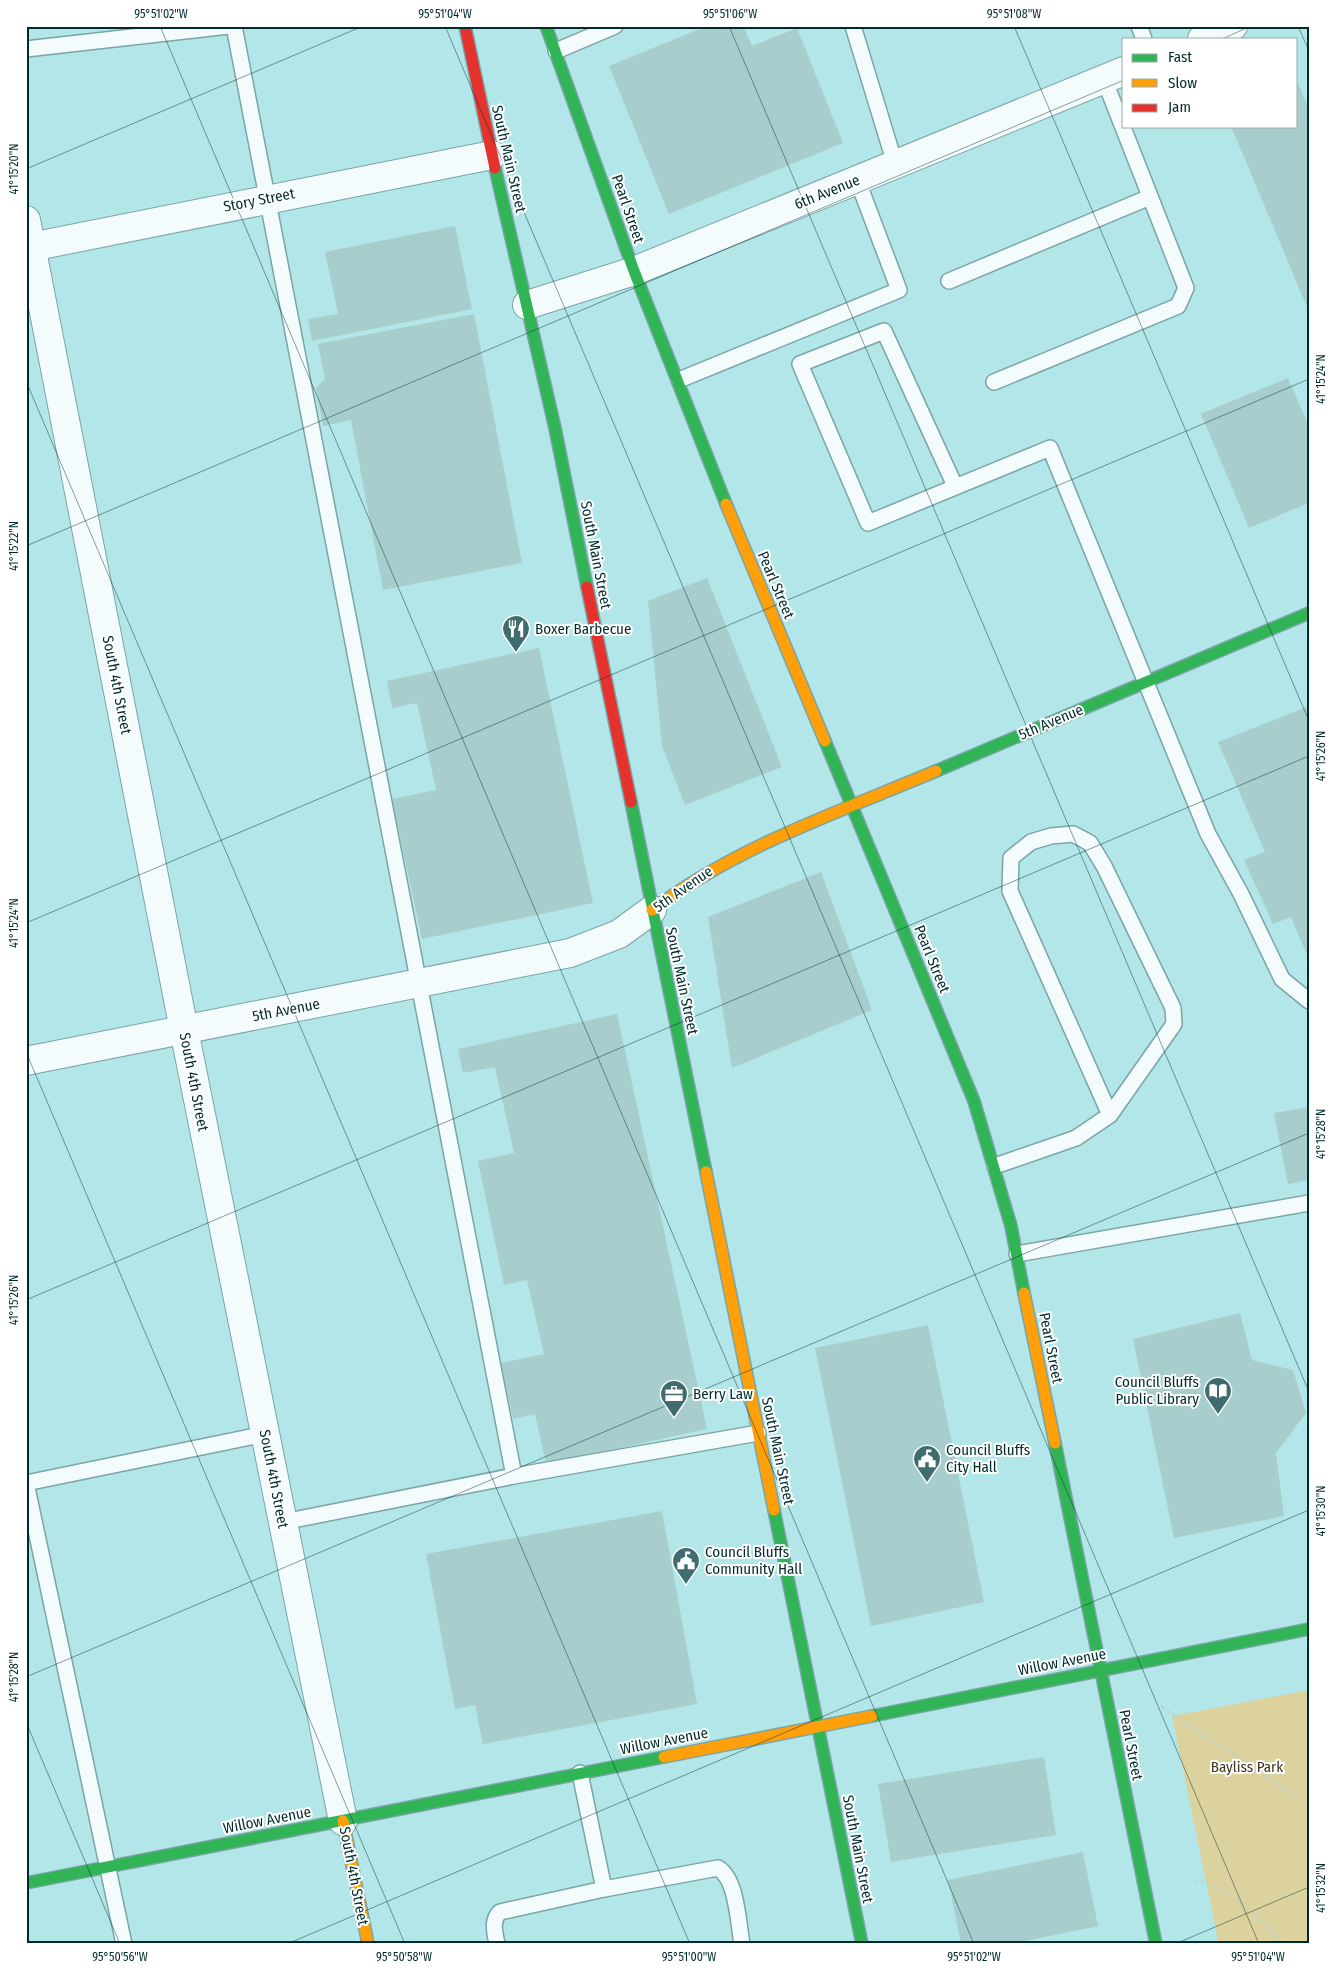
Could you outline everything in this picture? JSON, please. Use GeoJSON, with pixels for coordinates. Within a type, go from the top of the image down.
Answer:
{"type":"FeatureCollection","features":[{"type":"Feature","properties":{"kind":"main road","name":"South Main Street"},"geometry":{"type":"LineString","coordinates":[[465,26],[492,155],[555,428],[862,1944]]}},
{"type":"Feature","properties":{"kind":"main road","name":"Pearl Street"},"geometry":{"type":"LineString","coordinates":[[546,26],[634,271],[679,380],[723,496],[974,1101],[995,1166],[1017,1254],[1156,1944]]}},
{"type":"Feature","properties":{"kind":"main road","name":"5th Avenue"},"geometry":{"type":"LineString","coordinates":[[652,910],[685,885],[737,855],[1309,613]]}},
{"type":"Feature","properties":{"kind":"main road","name":"Willow Avenue"},"geometry":{"type":"LineString","coordinates":[[26,1883],[818,1725],[1309,1630]]}},
{"type":"Feature","properties":{"kind":"main road","name":"South 4th Street"},"geometry":{"type":"LineString","coordinates":[[343,1821],[368,1944]]}},
{"type":"Feature","properties":{"kind":"street"},"geometry":{"type":"LineString","coordinates":[[1204,38],[1233,26]]}},
{"type":"Feature","properties":{"kind":"street","name":"6th Avenue"},"geometry":{"type":"LineString","coordinates":[[527,305],[634,271],[1114,75]]}},
{"type":"Feature","properties":{"kind":"street","name":"Story Street"},"geometry":{"type":"LineString","coordinates":[[29,247],[492,155]]}},
{"type":"Feature","properties":{"kind":"street","name":"South 4th Street"},"geometry":{"type":"LineString","coordinates":[[26,220],[29,247],[184,1030],[343,1821]]}},
{"type":"Feature","properties":{"kind":"street","name":"5th Avenue"},"geometry":{"type":"LineString","coordinates":[[26,1061],[570,953],[619,934],[652,910]]}},
{"type":"Feature","properties":{"kind":"lane"},"geometry":{"type":"LineString","coordinates":[[26,49],[229,26]]}},
{"type":"Feature","properties":{"kind":"lane"},"geometry":{"type":"LineString","coordinates":[[234,26],[514,1476]]}},
{"type":"Feature","properties":{"kind":"lane"},"geometry":{"type":"LineString","coordinates":[[556,51],[615,26]]}},
{"type":"Feature","properties":{"kind":"lane"},"geometry":{"type":"LineString","coordinates":[[853,26],[895,164]]}},
{"type":"Feature","properties":{"kind":"lane"},"geometry":{"type":"LineString","coordinates":[[1139,26],[1144,38]]}},
{"type":"Feature","properties":{"kind":"lane"},"geometry":{"type":"LineString","coordinates":[[1114,75],[1122,102]]}},
{"type":"Feature","properties":{"kind":"lane"},"geometry":{"type":"LineString","coordinates":[[994,382],[1178,306],[1186,288],[1150,197],[1130,128]]}},
{"type":"Feature","properties":{"kind":"lane"},"geometry":{"type":"LineString","coordinates":[[679,380],[899,290],[857,179]]}},
{"type":"Feature","properties":{"kind":"lane"},"geometry":{"type":"LineString","coordinates":[[949,282],[1150,197]]}},
{"type":"Feature","properties":{"kind":"lane"},"geometry":{"type":"LineString","coordinates":[[955,486],[884,331],[800,364],[868,523],[1050,448],[1208,834],[1241,894],[1282,979],[1309,1001]]}},
{"type":"Feature","properties":{"kind":"lane"},"geometry":{"type":"LineString","coordinates":[[995,1166],[1076,1138],[1110,1115],[1174,1024],[1173,1008],[1104,866],[1090,843],[1073,834],[1051,836],[1031,842],[1011,858],[1010,891],[1110,1115]]}},
{"type":"Feature","properties":{"kind":"lane"},"geometry":{"type":"LineString","coordinates":[[1017,1254],[1309,1203]]}},
{"type":"Feature","properties":{"kind":"lane"},"geometry":{"type":"LineString","coordinates":[[283,1522],[514,1476],[758,1433]]}},
{"type":"Feature","properties":{"kind":"lane"},"geometry":{"type":"LineString","coordinates":[[124,1944],[109,1866],[26,1483],[265,1434]]}},
{"type":"Feature","properties":{"kind":"lane"},"geometry":{"type":"LineString","coordinates":[[580,1773],[604,1889]]}},
{"type":"Feature","properties":{"kind":"lane"},"geometry":{"type":"LineString","coordinates":[[497,1944],[494,1925],[496,1916],[500,1912],[604,1889],[718,1868],[725,1872],[731,1882],[742,1944]]}},
{"type":"Feature","properties":{"kind":"path"},"geometry":{"type":"LineString","coordinates":[[1162,1707],[1309,1806]]}},
{"type":"Feature","properties":{"kind":"path"},"geometry":{"type":"LineString","coordinates":[[1195,1880],[1220,1889],[1243,1903],[1264,1922],[1282,1944]]}},
{"type":"Feature","properties":{"kind":"green space","name":"Bayliss Park"},"geometry":{"type":"Polygon","coordinates":[[[1309,1690],[1309,1944],[1219,1944],[1172,1716],[1309,1690]]]}},
{"type":"Feature","properties":{"kind":"building"},"geometry":{"type":"Polygon","coordinates":[[[707,26],[743,26],[752,46],[797,28],[843,143],[669,214],[609,66],[707,26]]]}},
{"type":"Feature","properties":{"kind":"building"},"geometry":{"type":"Polygon","coordinates":[[[1298,84],[1309,109],[1309,312],[1232,128],[1298,128],[1298,84]]]}},
{"type":"Feature","properties":{"kind":"building"},"geometry":{"type":"Polygon","coordinates":[[[455,226],[472,309],[312,341],[308,319],[338,314],[325,252],[455,226]]]}},
{"type":"Feature","properties":{"kind":"building"},"geometry":{"type":"Polygon","coordinates":[[[474,314],[522,563],[383,590],[351,420],[323,426],[316,388],[325,379],[318,344],[474,314]]]}},
{"type":"Feature","properties":{"kind":"building"},"geometry":{"type":"Polygon","coordinates":[[[1288,378],[1306,420],[1309,419],[1309,503],[1249,528],[1201,414],[1288,378]]]}},
{"type":"Feature","properties":{"kind":"building"},"geometry":{"type":"Polygon","coordinates":[[[707,578],[782,767],[685,805],[662,746],[648,601],[707,578]]]}},
{"type":"Feature","properties":{"kind":"building"},"geometry":{"type":"Polygon","coordinates":[[[539,648],[593,903],[422,939],[392,799],[436,790],[417,703],[392,708],[387,681],[539,648]]]}},
{"type":"Feature","properties":{"kind":"building"},"geometry":{"type":"Polygon","coordinates":[[[1309,706],[1309,960],[1291,917],[1273,924],[1244,860],[1265,852],[1218,742],[1309,706]]]}},
{"type":"Feature","properties":{"kind":"building"},"geometry":{"type":"Polygon","coordinates":[[[821,872],[872,1010],[732,1068],[708,917],[821,872]]]}},
{"type":"Feature","properties":{"kind":"building"},"geometry":{"type":"Polygon","coordinates":[[[617,1014],[707,1429],[546,1464],[535,1414],[513,1419],[501,1363],[544,1354],[527,1280],[504,1285],[478,1161],[514,1153],[495,1067],[463,1073],[458,1049],[617,1014]]]}},
{"type":"Feature","properties":{"kind":"building"},"geometry":{"type":"Polygon","coordinates":[[[1309,1107],[1309,1180],[1288,1184],[1274,1113],[1309,1107]]]}},
{"type":"Feature","properties":{"kind":"building"},"geometry":{"type":"Polygon","coordinates":[[[1240,1313],[1252,1360],[1293,1370],[1306,1413],[1276,1453],[1284,1516],[1174,1538],[1133,1339],[1240,1313]]]}},
{"type":"Feature","properties":{"kind":"building"},"geometry":{"type":"Polygon","coordinates":[[[928,1325],[984,1602],[871,1626],[815,1348],[928,1325]]]}},
{"type":"Feature","properties":{"kind":"building"},"geometry":{"type":"Polygon","coordinates":[[[662,1511],[697,1704],[483,1744],[475,1705],[455,1709],[426,1554],[662,1511]]]}},
{"type":"Feature","properties":{"kind":"building"},"geometry":{"type":"Polygon","coordinates":[[[1044,1757],[1056,1835],[891,1862],[878,1784],[1044,1757]]]}},
{"type":"Feature","properties":{"kind":"building"},"geometry":{"type":"Polygon","coordinates":[[[1083,1852],[1098,1926],[1011,1944],[961,1944],[948,1880],[1083,1852]]]}},
{"type":"Feature","properties":{"kind":"traffic: fast"},"geometry":{"type":"LineString","coordinates":[[546,26],[634,271],[726,504]]}},
{"type":"Feature","properties":{"kind":"traffic: fast"},"geometry":{"type":"LineString","coordinates":[[495,168],[555,428],[587,587]]}},
{"type":"Feature","properties":{"kind":"traffic: fast"},"geometry":{"type":"LineString","coordinates":[[936,771],[1309,613]]}},
{"type":"Feature","properties":{"kind":"traffic: fast"},"geometry":{"type":"LineString","coordinates":[[825,741],[974,1101],[1011,1226],[1024,1293]]}},
{"type":"Feature","properties":{"kind":"traffic: fast"},"geometry":{"type":"LineString","coordinates":[[631,802],[706,1172]]}},
{"type":"Feature","properties":{"kind":"traffic: fast"},"geometry":{"type":"LineString","coordinates":[[1055,1443],[1156,1944]]}},
{"type":"Feature","properties":{"kind":"traffic: fast"},"geometry":{"type":"LineString","coordinates":[[774,1510],[862,1944]]}},
{"type":"Feature","properties":{"kind":"traffic: fast"},"geometry":{"type":"LineString","coordinates":[[872,1716],[1309,1629]]}},
{"type":"Feature","properties":{"kind":"traffic: fast"},"geometry":{"type":"LineString","coordinates":[[26,1883],[664,1757]]}},
{"type":"Feature","properties":{"kind":"traffic: slow"},"geometry":{"type":"LineString","coordinates":[[726,504],[825,741]]}},
{"type":"Feature","properties":{"kind":"traffic: slow"},"geometry":{"type":"LineString","coordinates":[[652,910],[685,887],[754,849],[826,816],[936,771]]}},
{"type":"Feature","properties":{"kind":"traffic: slow"},"geometry":{"type":"LineString","coordinates":[[706,1172],[774,1510]]}},
{"type":"Feature","properties":{"kind":"traffic: slow"},"geometry":{"type":"LineString","coordinates":[[1024,1293],[1055,1443]]}},
{"type":"Feature","properties":{"kind":"traffic: slow"},"geometry":{"type":"LineString","coordinates":[[664,1757],[872,1716]]}},
{"type":"Feature","properties":{"kind":"traffic: slow"},"geometry":{"type":"LineString","coordinates":[[343,1821],[368,1944]]}},
{"type":"Feature","properties":{"kind":"traffic: jam"},"geometry":{"type":"LineString","coordinates":[[465,26],[495,168]]}},
{"type":"Feature","properties":{"kind":"traffic: jam"},"geometry":{"type":"LineString","coordinates":[[587,587],[631,802]]}},
{"type":"Feature","properties":{"kind":"place","name":"Boxer Barbecue"},"geometry":{"type":"Point","coordinates":[516,653]}},
{"type":"Feature","properties":{"kind":"place","name":"Council Bluffs Public Library"},"geometry":{"type":"Point","coordinates":[1218,1415]}},
{"type":"Feature","properties":{"kind":"place","name":"Berry Law"},"geometry":{"type":"Point","coordinates":[674,1418]}},
{"type":"Feature","properties":{"kind":"place","name":"Council Bluffs City Hall"},"geometry":{"type":"Point","coordinates":[927,1483]}},
{"type":"Feature","properties":{"kind":"place","name":"Council Bluffs Community Hall"},"geometry":{"type":"Point","coordinates":[686,1585]}}]}
